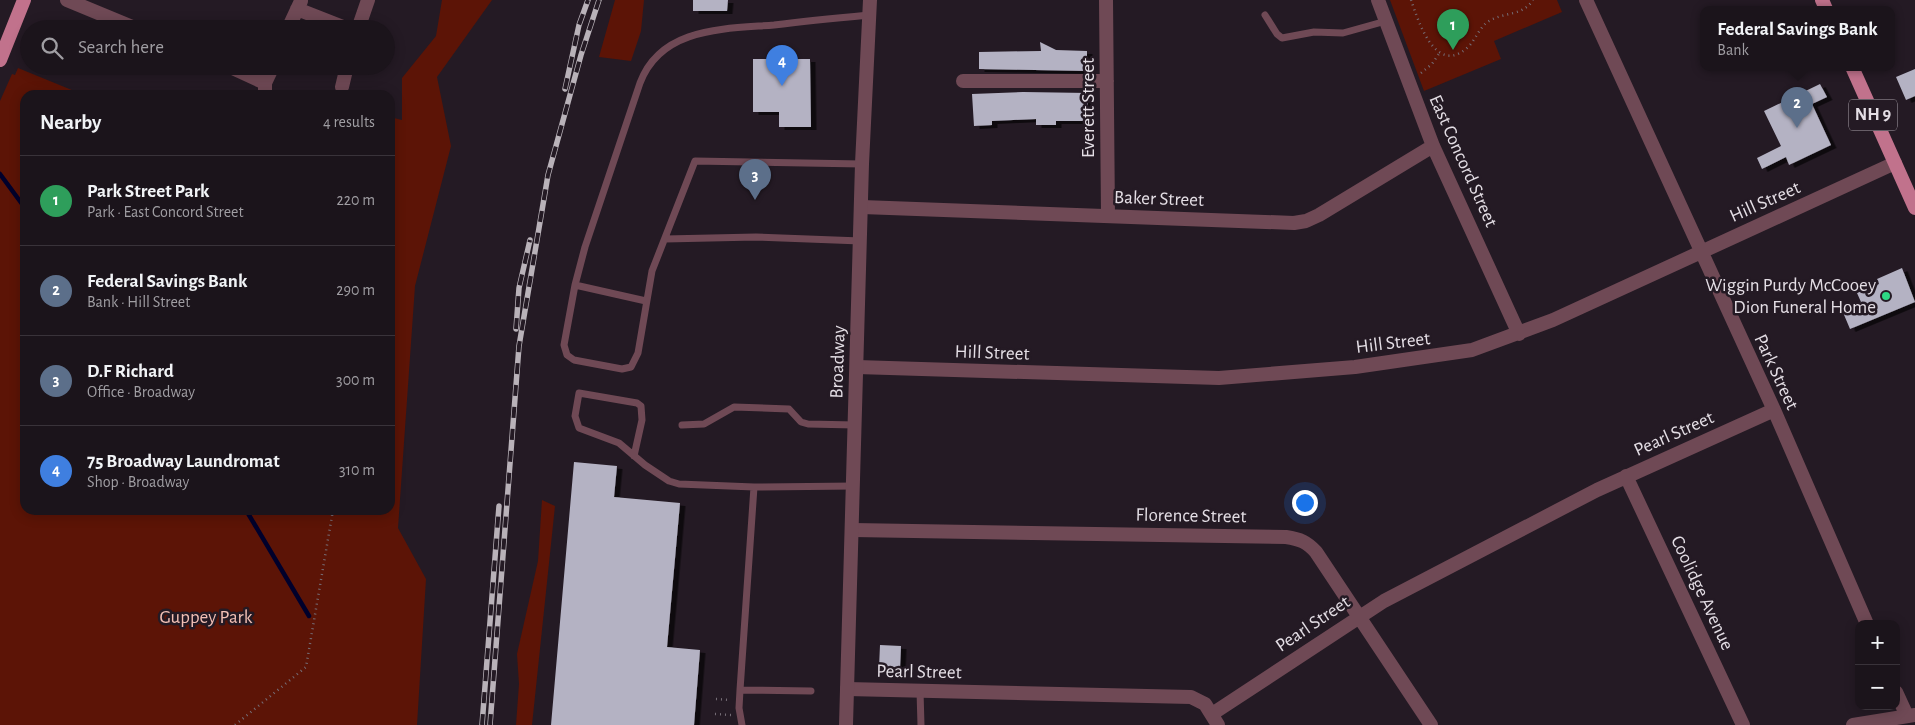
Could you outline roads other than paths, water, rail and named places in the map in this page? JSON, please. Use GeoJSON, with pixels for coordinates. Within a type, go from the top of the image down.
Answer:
{"type":"FeatureCollection","features":[{"type":"Feature","properties":{"kind":"main road"},"geometry":{"type":"LineString","coordinates":[[0,60],[24,0]]}},
{"type":"Feature","properties":{"kind":"main road","name":"NH 9"},"geometry":{"type":"LineString","coordinates":[[1854,71],[1915,208]]}},
{"type":"Feature","properties":{"kind":"street"},"geometry":{"type":"LineString","coordinates":[[67,0],[115,20]]}},
{"type":"Feature","properties":{"kind":"street"},"geometry":{"type":"LineString","coordinates":[[361,20],[368,0]]}},
{"type":"Feature","properties":{"kind":"street","name":"Broadway"},"geometry":{"type":"LineString","coordinates":[[846,725],[862,164],[870,0]]}},
{"type":"Feature","properties":{"kind":"street","name":"Everett Street"},"geometry":{"type":"LineString","coordinates":[[1106,0],[1108,216]]}},
{"type":"Feature","properties":{"kind":"street","name":"East Concord Street"},"geometry":{"type":"LineString","coordinates":[[1378,0],[1433,146],[1520,334]]}},
{"type":"Feature","properties":{"kind":"street","name":"Park Street"},"geometry":{"type":"LineString","coordinates":[[1586,0],[1774,410],[1865,620]]}},
{"type":"Feature","properties":{"kind":"street"},"geometry":{"type":"LineString","coordinates":[[292,20],[299,4],[330,20]]}},
{"type":"Feature","properties":{"kind":"street"},"geometry":{"type":"LineString","coordinates":[[242,75],[265,89],[270,75]]}},
{"type":"Feature","properties":{"kind":"street"},"geometry":{"type":"LineString","coordinates":[[342,87],[345,75]]}},
{"type":"Feature","properties":{"kind":"street"},"geometry":{"type":"LineString","coordinates":[[963,81],[1107,81]]}},
{"type":"Feature","properties":{"kind":"street","name":"Baker Street"},"geometry":{"type":"LineString","coordinates":[[862,207],[1280,223],[1306,221],[1433,146]]}},
{"type":"Feature","properties":{"kind":"street","name":"Hill Street"},"geometry":{"type":"LineString","coordinates":[[857,367],[1250,378],[1448,355],[1472,350],[1520,334],[1895,163]]}},
{"type":"Feature","properties":{"kind":"street","name":"Pearl Street"},"geometry":{"type":"LineString","coordinates":[[848,689],[1191,697],[1205,704],[1215,720],[1359,615],[1527,525],[1626,476],[1774,410]]}},
{"type":"Feature","properties":{"kind":"street","name":"Coolidge Avenue"},"geometry":{"type":"LineString","coordinates":[[1626,476],[1743,725]]}},
{"type":"Feature","properties":{"kind":"street","name":"Florence Street"},"geometry":{"type":"LineString","coordinates":[[853,530],[1286,537],[1300,539],[1309,544],[1432,725]]}},
{"type":"Feature","properties":{"kind":"street"},"geometry":{"type":"LineString","coordinates":[[1853,725],[1911,715],[1900,698]]}},
{"type":"Feature","properties":{"kind":"lane"},"geometry":{"type":"LineString","coordinates":[[1265,15],[1277,34],[1282,38],[1314,32],[1343,33],[1386,21]]}},
{"type":"Feature","properties":{"kind":"lane"},"geometry":{"type":"LineString","coordinates":[[862,164],[695,160],[652,270],[638,353],[632,368],[622,369],[574,360],[568,355],[564,345],[575,285],[585,247],[644,71],[652,60],[676,43],[711,30],[869,16]]}},
{"type":"Feature","properties":{"kind":"lane"},"geometry":{"type":"LineString","coordinates":[[665,239],[756,237],[861,240]]}},
{"type":"Feature","properties":{"kind":"lane"},"geometry":{"type":"LineString","coordinates":[[575,285],[646,301]]}},
{"type":"Feature","properties":{"kind":"lane"},"geometry":{"type":"LineString","coordinates":[[634,456],[642,420],[641,406],[636,403],[579,393],[575,416],[579,428],[619,443],[634,456],[660,476],[679,484],[754,487],[854,486]]}},
{"type":"Feature","properties":{"kind":"lane"},"geometry":{"type":"LineString","coordinates":[[682,425],[704,424],[734,406],[789,409],[802,422],[808,424],[855,425]]}},
{"type":"Feature","properties":{"kind":"lane"},"geometry":{"type":"LineString","coordinates":[[742,725],[740,690],[754,487]]}},
{"type":"Feature","properties":{"kind":"lane"},"geometry":{"type":"LineString","coordinates":[[740,690],[811,691]]}},
{"type":"Feature","properties":{"kind":"lane"},"geometry":{"type":"LineString","coordinates":[[920,691],[921,725]]}},
{"type":"Feature","properties":{"kind":"waterway"},"geometry":{"type":"LineString","coordinates":[[0,174],[20,201]]}},
{"type":"Feature","properties":{"kind":"waterway"},"geometry":{"type":"LineString","coordinates":[[249,515],[309,616]]}},
{"type":"Feature","properties":{"kind":"railway"},"geometry":{"type":"LineString","coordinates":[[565,89],[579,25],[588,0]]}},
{"type":"Feature","properties":{"kind":"railway"},"geometry":{"type":"LineString","coordinates":[[490,725],[519,346],[548,175],[581,55],[599,0]]}},
{"type":"Feature","properties":{"kind":"railway"},"geometry":{"type":"LineString","coordinates":[[516,329],[519,288],[530,240]]}},
{"type":"Feature","properties":{"kind":"railway"},"geometry":{"type":"LineString","coordinates":[[482,725],[499,506]]}},
{"type":"Feature","properties":{"kind":"place","name":"Park Street Park"},"geometry":{"type":"Point","coordinates":[1453,50]}},
{"type":"Feature","properties":{"kind":"place","name":"75 Broadway Laundromat"},"geometry":{"type":"Point","coordinates":[782,86]}},
{"type":"Feature","properties":{"kind":"place","name":"Federal Savings Bank"},"geometry":{"type":"Point","coordinates":[1797,128]}},
{"type":"Feature","properties":{"kind":"place","name":"D.F Richard"},"geometry":{"type":"Point","coordinates":[755,200]}},
{"type":"Feature","properties":{"kind":"place","name":"Wiggin Purdy McCooey Dion Funeral Home"},"geometry":{"type":"Point","coordinates":[1886,296]}},
{"type":"Feature","properties":{"kind":"park label","name":"Guppey Park"},"geometry":{"type":"Point","coordinates":[206,617]}}]}
